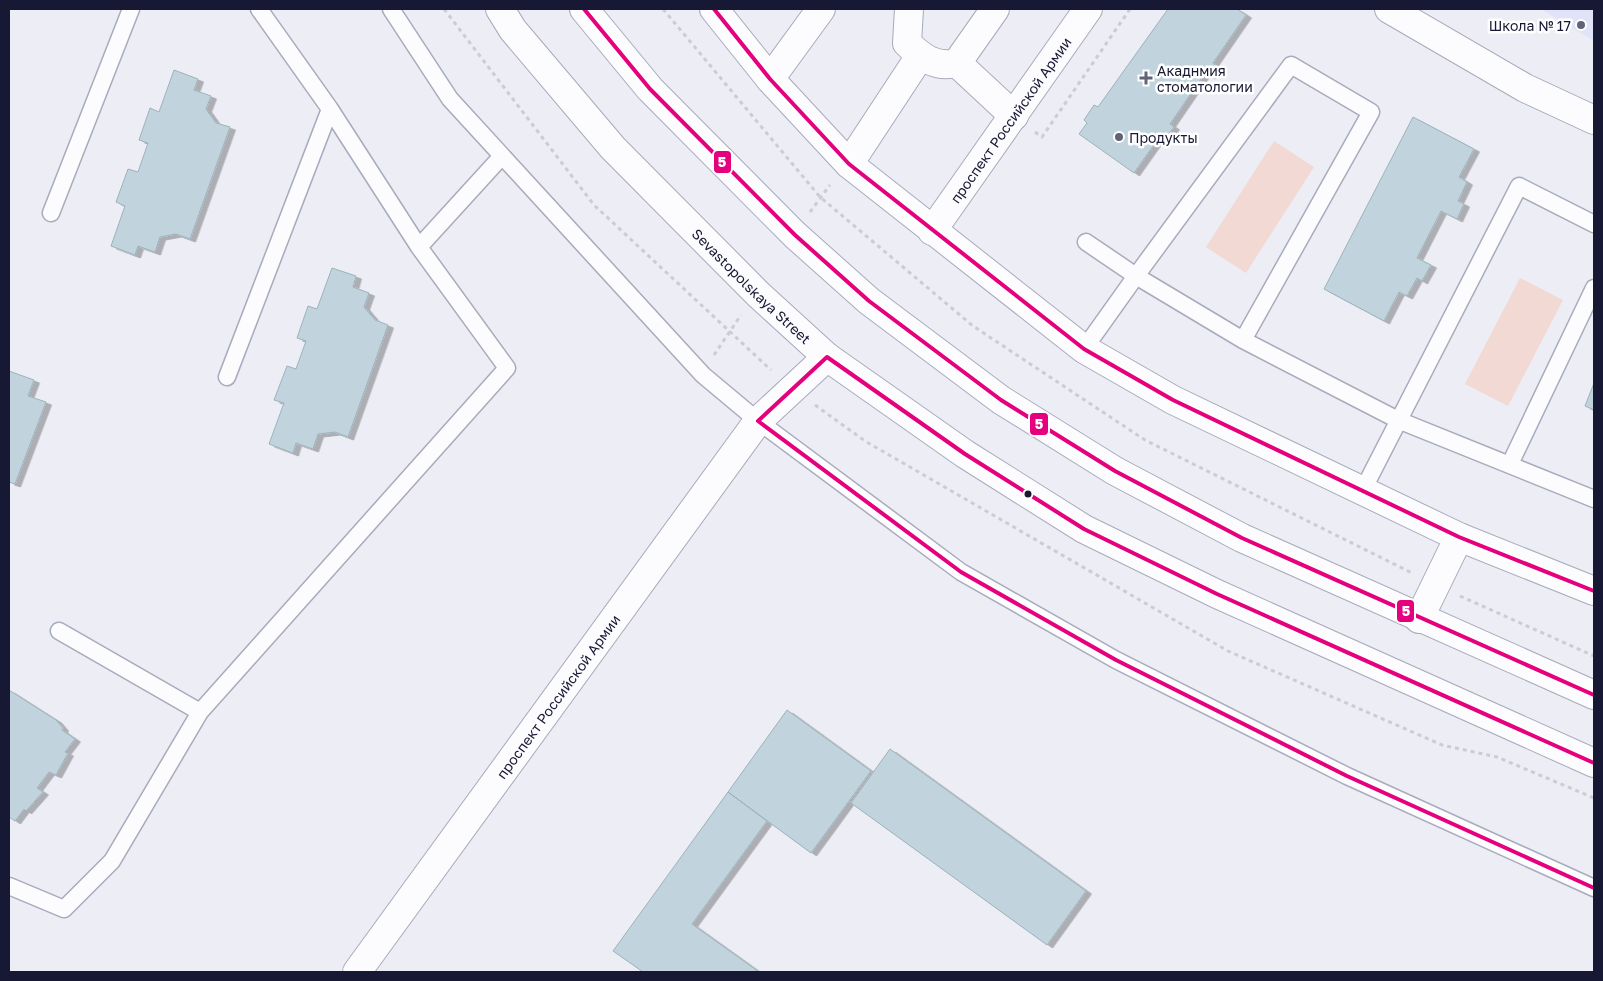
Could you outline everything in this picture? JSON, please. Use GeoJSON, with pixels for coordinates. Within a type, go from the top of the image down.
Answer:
{"type":"FeatureCollection","features":[{"type":"Feature","properties":{"kind":"street","name":"Sevastopolskaya Street"},"geometry":{"type":"LineString","coordinates":[[500,9],[513,30],[612,148],[758,294],[827,357],[965,454],[1084,529],[1217,594],[1594,763]]}},
{"type":"Feature","properties":{"kind":"street"},"geometry":{"type":"LineString","coordinates":[[584,9],[650,89],[795,235],[869,300],[1001,400],[1115,471],[1242,538],[1419,619],[1594,695]]}},
{"type":"Feature","properties":{"kind":"street"},"geometry":{"type":"LineString","coordinates":[[714,9],[770,79],[849,164],[1084,349],[1173,400],[1459,537],[1594,591]]}},
{"type":"Feature","properties":{"kind":"street"},"geometry":{"type":"LineString","coordinates":[[770,79],[821,9]]}},
{"type":"Feature","properties":{"kind":"street"},"geometry":{"type":"LineString","coordinates":[[909,9],[907,43],[920,56],[943,66],[956,63],[995,9]]}},
{"type":"Feature","properties":{"kind":"street","name":"проспект Российской Армии"},"geometry":{"type":"LineString","coordinates":[[932,231],[1088,9]]}},
{"type":"Feature","properties":{"kind":"street"},"geometry":{"type":"LineString","coordinates":[[1389,9],[1525,88],[1594,120]]}},
{"type":"Feature","properties":{"kind":"street"},"geometry":{"type":"LineString","coordinates":[[849,164],[920,56]]}},
{"type":"Feature","properties":{"kind":"street"},"geometry":{"type":"LineString","coordinates":[[956,63],[1014,116]]}},
{"type":"Feature","properties":{"kind":"street","name":"проспект Российской Армии"},"geometry":{"type":"LineString","coordinates":[[356,972],[758,421],[827,357]]}},
{"type":"Feature","properties":{"kind":"street"},"geometry":{"type":"LineString","coordinates":[[1419,619],[1459,537]]}},
{"type":"Feature","properties":{"kind":"lane"},"geometry":{"type":"LineString","coordinates":[[51,214],[131,9]]}},
{"type":"Feature","properties":{"kind":"lane"},"geometry":{"type":"LineString","coordinates":[[9,886],[64,909],[112,861],[200,712],[507,368],[419,247],[330,109],[258,9]]}},
{"type":"Feature","properties":{"kind":"lane"},"geometry":{"type":"LineString","coordinates":[[391,9],[450,99],[703,375],[758,421],[961,572],[1116,660],[1347,776],[1594,888]]}},
{"type":"Feature","properties":{"kind":"lane"},"geometry":{"type":"LineString","coordinates":[[1084,349],[1291,65],[1371,112],[1243,340]]}},
{"type":"Feature","properties":{"kind":"lane"},"geometry":{"type":"LineString","coordinates":[[227,377],[330,109]]}},
{"type":"Feature","properties":{"kind":"lane"},"geometry":{"type":"LineString","coordinates":[[419,247],[502,156]]}},
{"type":"Feature","properties":{"kind":"lane"},"geometry":{"type":"LineString","coordinates":[[1363,490],[1519,186],[1594,224]]}},
{"type":"Feature","properties":{"kind":"lane"},"geometry":{"type":"LineString","coordinates":[[1086,242],[1136,276],[1243,340],[1398,420],[1594,499]]}},
{"type":"Feature","properties":{"kind":"lane"},"geometry":{"type":"LineString","coordinates":[[1510,464],[1594,288]]}},
{"type":"Feature","properties":{"kind":"lane"},"geometry":{"type":"LineString","coordinates":[[59,631],[200,712]]}},
{"type":"Feature","properties":{"kind":"path"},"geometry":{"type":"LineString","coordinates":[[1014,116],[1042,137],[1130,9]]}},
{"type":"Feature","properties":{"kind":"shaded area","name":"Школа № 17"},"geometry":{"type":"Polygon","coordinates":[[[1541,9],[1594,9],[1594,41],[1541,9]]]}},
{"type":"Feature","properties":{"kind":"shaded area"},"geometry":{"type":"Polygon","coordinates":[[[1274,141],[1314,167],[1246,273],[1206,247],[1274,141]]]}},
{"type":"Feature","properties":{"kind":"shaded area"},"geometry":{"type":"Polygon","coordinates":[[[1520,278],[1563,300],[1508,406],[1465,384],[1520,278]]]}},
{"type":"Feature","properties":{"kind":"building"},"geometry":{"type":"Polygon","coordinates":[[[1168,9],[1237,9],[1246,15],[1213,63],[1217,66],[1210,76],[1205,73],[1170,124],[1174,127],[1168,135],[1163,132],[1134,173],[1079,134],[1087,123],[1084,120],[1094,105],[1098,107],[1168,9]]]}},
{"type":"Feature","properties":{"kind":"building"},"geometry":{"type":"Polygon","coordinates":[[[174,70],[198,79],[194,90],[211,96],[206,109],[216,123],[230,127],[190,239],[176,234],[160,237],[155,252],[138,246],[135,255],[111,246],[125,206],[116,202],[128,169],[138,172],[148,143],[139,140],[150,108],[159,112],[174,70]]]}},
{"type":"Feature","properties":{"kind":"building"},"geometry":{"type":"Polygon","coordinates":[[[1413,117],[1474,149],[1459,177],[1467,182],[1458,201],[1464,204],[1457,219],[1441,211],[1417,258],[1431,265],[1422,281],[1417,278],[1407,296],[1399,292],[1384,321],[1324,289],[1413,117]]]}},
{"type":"Feature","properties":{"kind":"building"},"geometry":{"type":"Polygon","coordinates":[[[332,268],[356,276],[353,287],[369,293],[364,307],[375,320],[388,325],[348,437],[335,432],[318,434],[313,449],[296,443],[293,453],[269,444],[284,403],[274,400],[287,366],[296,369],[306,341],[297,338],[308,306],[317,309],[332,268]]]}},
{"type":"Feature","properties":{"kind":"building"},"geometry":{"type":"Polygon","coordinates":[[[9,371],[34,380],[28,396],[46,402],[15,484],[9,482],[9,371]]]}},
{"type":"Feature","properties":{"kind":"building"},"geometry":{"type":"Polygon","coordinates":[[[1594,383],[1594,410],[1585,406],[1594,383]]]}},
{"type":"Feature","properties":{"kind":"building"},"geometry":{"type":"Polygon","coordinates":[[[9,690],[56,720],[63,728],[62,730],[75,739],[65,752],[68,753],[56,775],[49,772],[37,788],[43,792],[26,811],[24,809],[15,821],[9,817],[9,690]]]}},
{"type":"Feature","properties":{"kind":"building"},"geometry":{"type":"Polygon","coordinates":[[[787,710],[871,771],[811,853],[728,792],[787,710]]]}},
{"type":"Feature","properties":{"kind":"building"},"geometry":{"type":"Polygon","coordinates":[[[890,749],[1086,891],[1047,945],[851,803],[890,749]]]}},
{"type":"Feature","properties":{"kind":"building"},"geometry":{"type":"Polygon","coordinates":[[[728,792],[767,821],[692,924],[759,972],[643,972],[613,951],[728,792]]]}},
{"type":"Feature","properties":{"kind":"transit line","name":"5"},"geometry":{"type":"LineString","coordinates":[[584,9],[650,89],[795,235],[869,301],[1001,400],[1115,471],[1242,538],[1594,695]]}},
{"type":"Feature","properties":{"kind":"transit line","name":"5"},"geometry":{"type":"LineString","coordinates":[[714,9],[770,79],[849,164],[1084,349],[1173,400],[1459,537],[1594,591]]}},
{"type":"Feature","properties":{"kind":"transit line","name":"5"},"geometry":{"type":"LineString","coordinates":[[1594,763],[1217,594],[1084,529],[965,454],[827,357],[758,421],[961,572],[1116,660],[1347,776],[1594,888]]}},
{"type":"Feature","properties":{"kind":"place","name":"Школа № 17"},"geometry":{"type":"Point","coordinates":[1581,25]}},
{"type":"Feature","properties":{"kind":"place","name":"Акаднмия стоматологии"},"geometry":{"type":"Point","coordinates":[1146,78]}},
{"type":"Feature","properties":{"kind":"place","name":"Продукты"},"geometry":{"type":"Point","coordinates":[1119,137]}}]}
